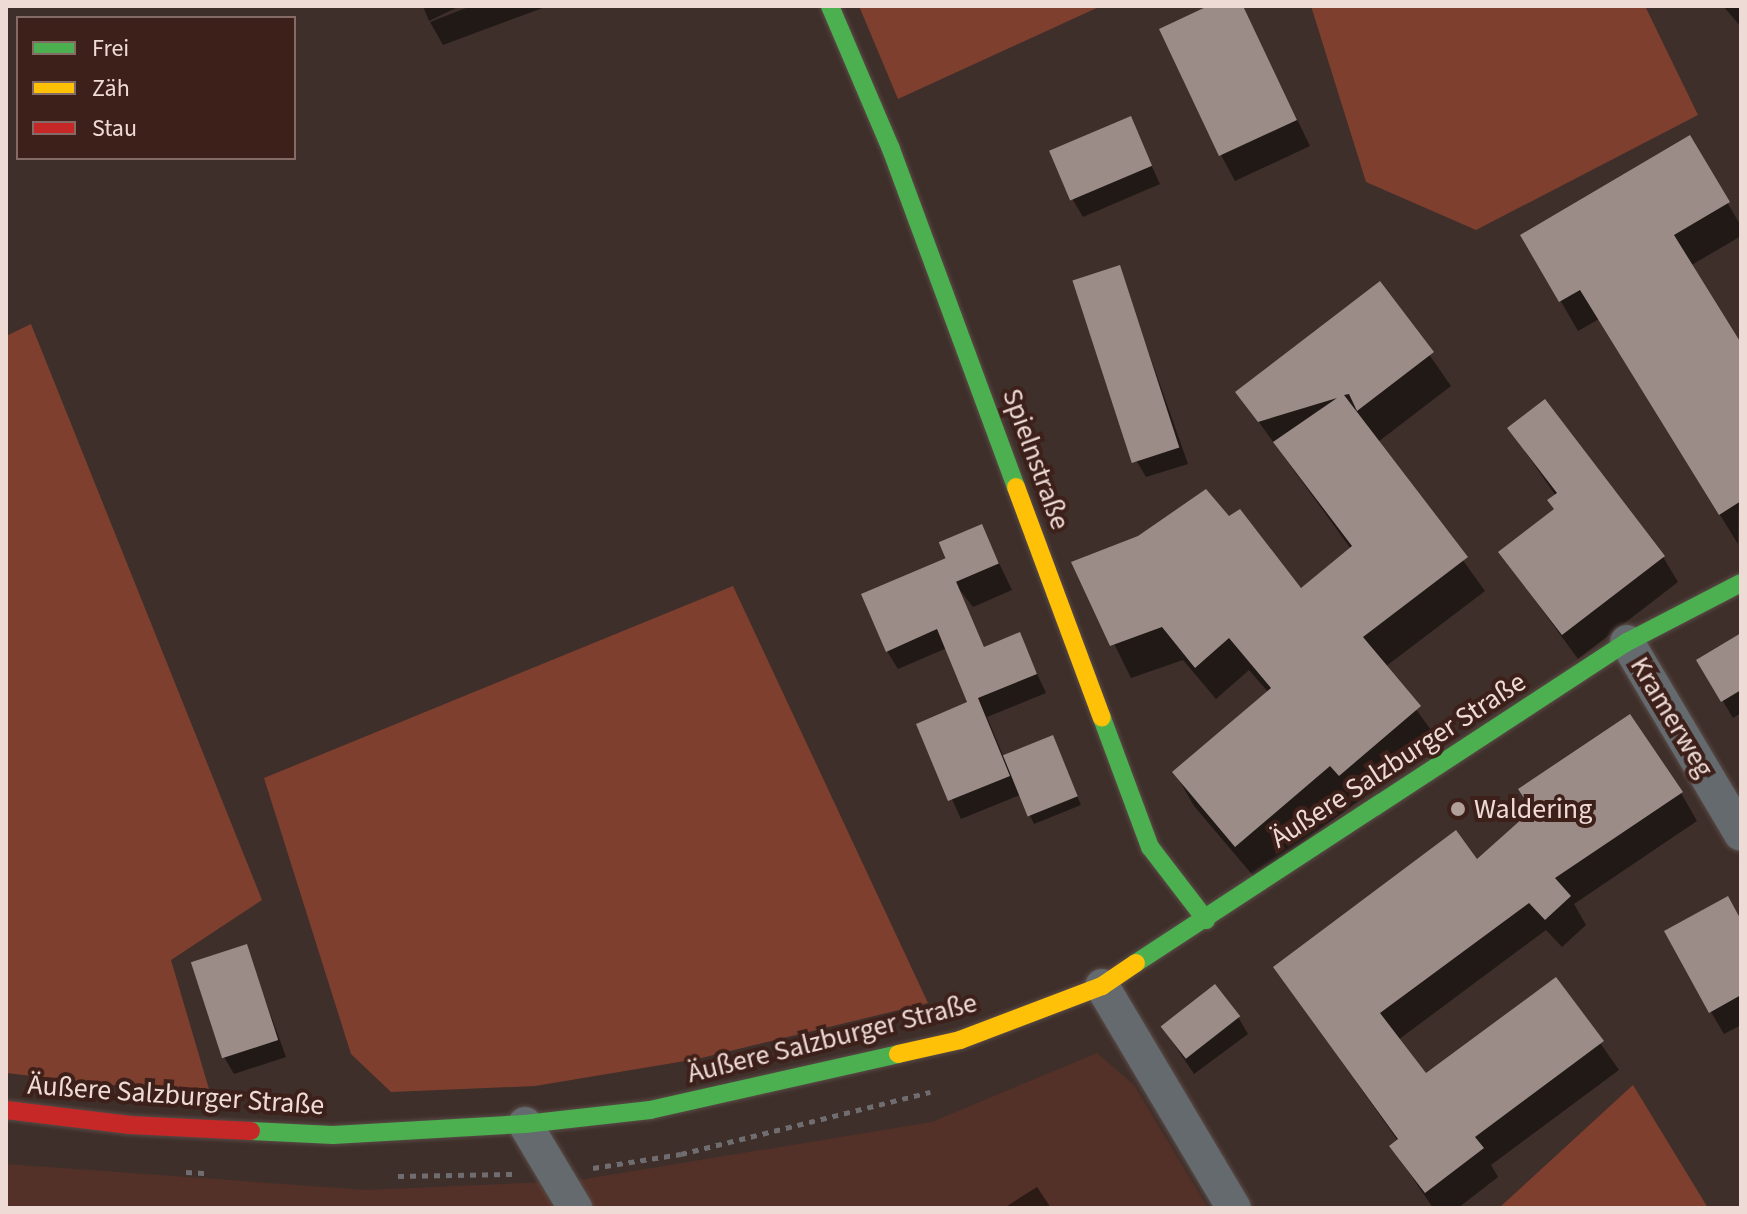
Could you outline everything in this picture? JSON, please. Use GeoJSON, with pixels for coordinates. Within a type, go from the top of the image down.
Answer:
{"type":"FeatureCollection","features":[{"type":"Feature","properties":{"kind":"main road","name":"Spielnstraße"},"geometry":{"type":"LineString","coordinates":[[830,6],[891,149],[1150,847],[1206,920]]}},
{"type":"Feature","properties":{"kind":"main road","name":"Äußere Salzburger Straße"},"geometry":{"type":"LineString","coordinates":[[6,1110],[130,1125],[333,1135],[525,1124],[650,1110],[960,1040],[1102,986],[1627,642],[1741,583]]}},
{"type":"Feature","properties":{"kind":"street","name":"Kramerweg"},"geometry":{"type":"LineString","coordinates":[[1627,642],[1741,834]]}},
{"type":"Feature","properties":{"kind":"street"},"geometry":{"type":"LineString","coordinates":[[1102,986],[1234,1208]]}},
{"type":"Feature","properties":{"kind":"street"},"geometry":{"type":"LineString","coordinates":[[525,1124],[575,1208]]}},
{"type":"Feature","properties":{"kind":"shaded area"},"geometry":{"type":"Polygon","coordinates":[[[859,6],[1101,6],[898,99],[859,6]]]}},
{"type":"Feature","properties":{"kind":"shaded area"},"geometry":{"type":"Polygon","coordinates":[[[1311,6],[1645,6],[1698,115],[1476,230],[1366,182],[1311,6]]]}},
{"type":"Feature","properties":{"kind":"shaded area"},"geometry":{"type":"Polygon","coordinates":[[[31,324],[262,900],[171,960],[211,1096],[6,1073],[6,336],[31,324]]]}},
{"type":"Feature","properties":{"kind":"shaded area"},"geometry":{"type":"Polygon","coordinates":[[[733,586],[928,1003],[697,1059],[535,1086],[391,1092],[351,1054],[264,778],[733,586]]]}},
{"type":"Feature","properties":{"kind":"shaded area"},"geometry":{"type":"Polygon","coordinates":[[[1097,1053],[1134,1085],[1208,1208],[6,1208],[6,1164],[366,1190],[573,1181],[932,1122],[1097,1053]]]}},
{"type":"Feature","properties":{"kind":"shaded area"},"geometry":{"type":"Polygon","coordinates":[[[1633,1085],[1708,1208],[1499,1208],[1633,1085]]]}},
{"type":"Feature","properties":{"kind":"building"},"geometry":{"type":"Polygon","coordinates":[[[1208,6],[1243,6],[1297,120],[1219,156],[1159,29],[1208,6]]]}},
{"type":"Feature","properties":{"kind":"building"},"geometry":{"type":"Polygon","coordinates":[[[1131,116],[1152,166],[1070,200],[1049,151],[1131,116]]]}},
{"type":"Feature","properties":{"kind":"building"},"geometry":{"type":"Polygon","coordinates":[[[1690,135],[1730,202],[1674,235],[1741,343],[1741,501],[1719,515],[1580,290],[1559,302],[1520,235],[1690,135]]]}},
{"type":"Feature","properties":{"kind":"building"},"geometry":{"type":"Polygon","coordinates":[[[1120,265],[1179,448],[1132,463],[1072,280],[1120,265]]]}},
{"type":"Feature","properties":{"kind":"building"},"geometry":{"type":"Polygon","coordinates":[[[1380,281],[1434,352],[1357,411],[1349,394],[1344,395],[1468,557],[1363,637],[1421,706],[1339,776],[1330,766],[1235,847],[1172,772],[1271,688],[1229,638],[1195,668],[1162,627],[1110,646],[1071,562],[1138,536],[1206,489],[1229,516],[1240,509],[1301,588],[1352,546],[1273,442],[1337,398],[1258,422],[1235,392],[1380,281]]]}},
{"type":"Feature","properties":{"kind":"building"},"geometry":{"type":"Polygon","coordinates":[[[1545,399],[1665,556],[1562,635],[1498,552],[1554,509],[1547,500],[1557,493],[1507,428],[1545,399]]]}},
{"type":"Feature","properties":{"kind":"building"},"geometry":{"type":"Polygon","coordinates":[[[982,524],[999,564],[956,582],[939,542],[982,524]]]}},
{"type":"Feature","properties":{"kind":"building"},"geometry":{"type":"Polygon","coordinates":[[[946,558],[984,647],[1020,632],[1037,674],[978,698],[1010,776],[948,801],[916,724],[967,702],[937,629],[886,652],[861,594],[946,558]]]}},
{"type":"Feature","properties":{"kind":"building"},"geometry":{"type":"Polygon","coordinates":[[[1741,633],[1741,690],[1721,702],[1696,660],[1741,633]]]}},
{"type":"Feature","properties":{"kind":"building"},"geometry":{"type":"Polygon","coordinates":[[[1630,714],[1683,792],[1555,878],[1571,896],[1545,920],[1529,903],[1380,1013],[1426,1073],[1556,977],[1604,1041],[1475,1137],[1484,1148],[1425,1193],[1389,1146],[1398,1139],[1273,967],[1456,830],[1477,859],[1532,810],[1518,789],[1630,714]]]}},
{"type":"Feature","properties":{"kind":"building"},"geometry":{"type":"Polygon","coordinates":[[[1053,735],[1078,796],[1028,816],[1003,755],[1053,735]]]}},
{"type":"Feature","properties":{"kind":"building"},"geometry":{"type":"Polygon","coordinates":[[[1728,896],[1741,920],[1741,995],[1709,1013],[1664,931],[1728,896]]]}},
{"type":"Feature","properties":{"kind":"building"},"geometry":{"type":"Polygon","coordinates":[[[247,944],[278,1040],[222,1058],[191,962],[247,944]]]}},
{"type":"Feature","properties":{"kind":"building"},"geometry":{"type":"Polygon","coordinates":[[[1215,984],[1240,1016],[1186,1059],[1161,1026],[1215,984]]]}},
{"type":"Feature","properties":{"kind":"traffic: fast"},"geometry":{"type":"LineString","coordinates":[[830,6],[891,149],[1016,487]]}},
{"type":"Feature","properties":{"kind":"traffic: fast"},"geometry":{"type":"LineString","coordinates":[[1136,963],[1627,642],[1741,583]]}},
{"type":"Feature","properties":{"kind":"traffic: fast"},"geometry":{"type":"LineString","coordinates":[[1102,718],[1150,847],[1206,920]]}},
{"type":"Feature","properties":{"kind":"traffic: fast"},"geometry":{"type":"LineString","coordinates":[[251,1131],[333,1135],[525,1124],[650,1110],[898,1054]]}},
{"type":"Feature","properties":{"kind":"traffic: slow"},"geometry":{"type":"LineString","coordinates":[[1016,487],[1102,718]]}},
{"type":"Feature","properties":{"kind":"traffic: slow"},"geometry":{"type":"LineString","coordinates":[[898,1054],[960,1040],[1102,986],[1136,963]]}},
{"type":"Feature","properties":{"kind":"traffic: jam"},"geometry":{"type":"LineString","coordinates":[[6,1110],[130,1125],[251,1131]]}},
{"type":"Feature","properties":{"kind":"place","name":"Waldering"},"geometry":{"type":"Point","coordinates":[1458,809]}}]}
